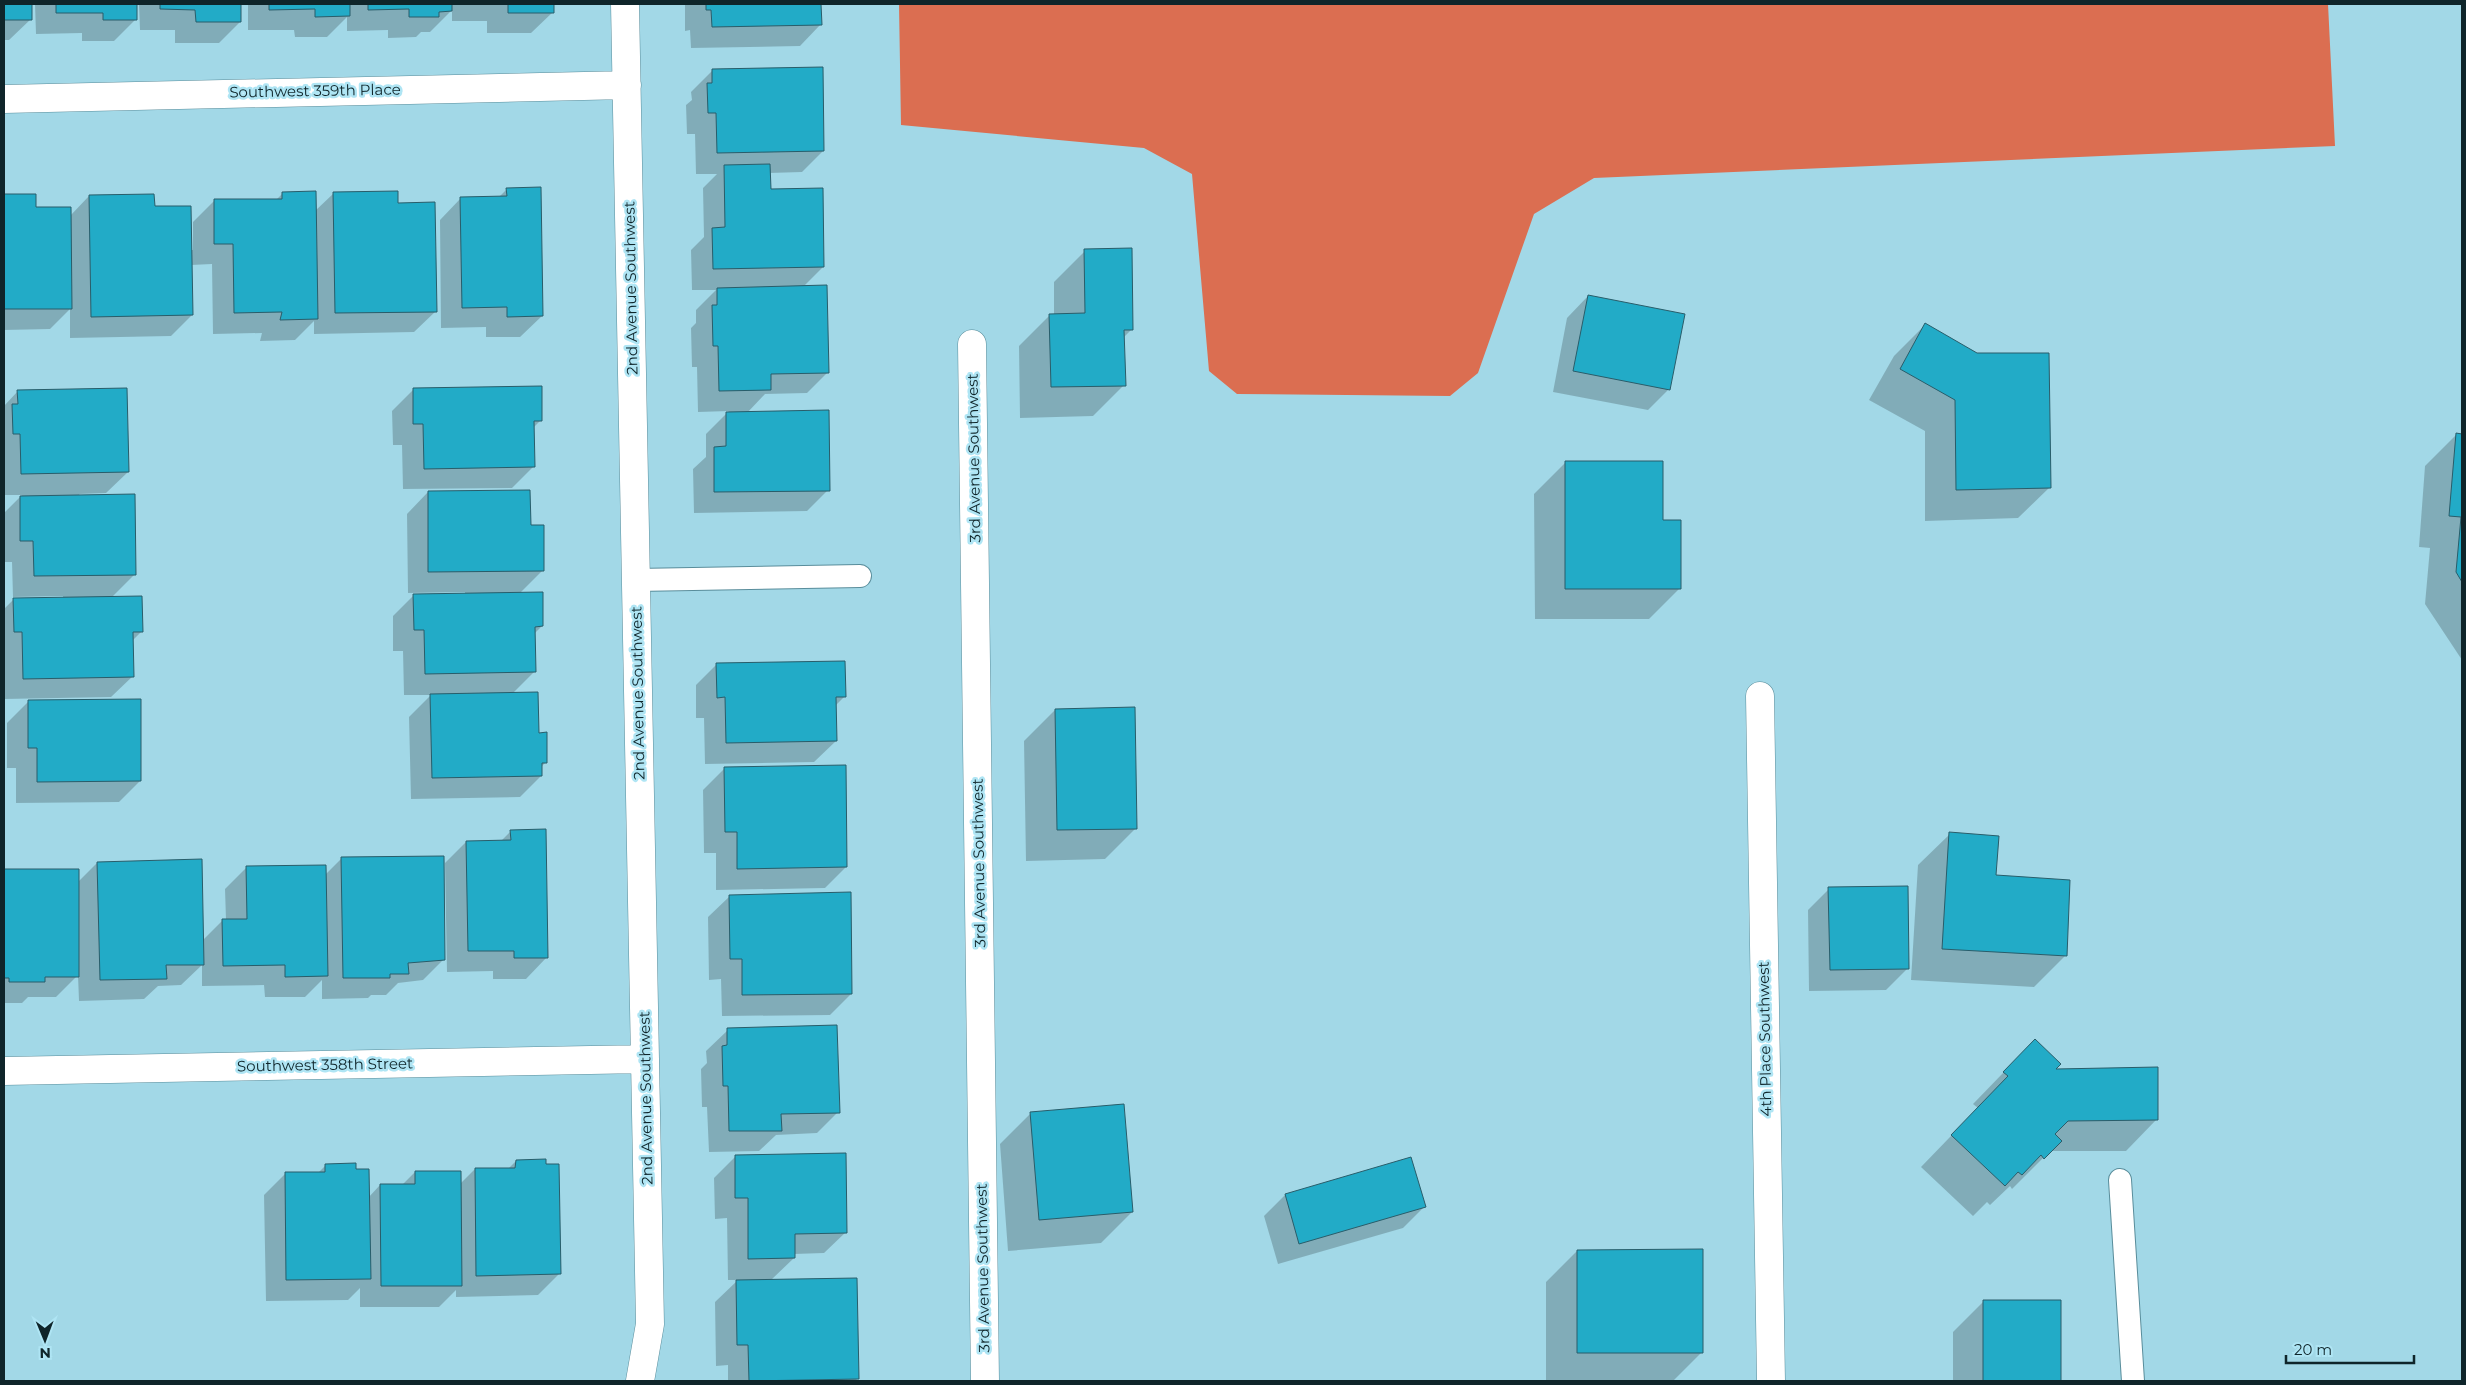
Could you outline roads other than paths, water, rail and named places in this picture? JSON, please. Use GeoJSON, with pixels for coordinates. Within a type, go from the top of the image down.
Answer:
{"type":"FeatureCollection","features":[{"type":"Feature","properties":{"kind":"street","name":"2nd Avenue Southwest"},"geometry":{"type":"LineString","coordinates":[[625,4],[650,1324],[640,1381]]}},
{"type":"Feature","properties":{"kind":"street","name":"Southwest 359th Place"},"geometry":{"type":"LineString","coordinates":[[4,99],[627,85]]}},
{"type":"Feature","properties":{"kind":"street","name":"3rd Avenue Southwest"},"geometry":{"type":"LineString","coordinates":[[972,344],[985,1381]]}},
{"type":"Feature","properties":{"kind":"street","name":"4th Place Southwest"},"geometry":{"type":"LineString","coordinates":[[1760,696],[1770,1381]]}},
{"type":"Feature","properties":{"kind":"street","name":"Southwest 358th Street"},"geometry":{"type":"LineString","coordinates":[[4,1071],[645,1059]]}},
{"type":"Feature","properties":{"kind":"lane"},"geometry":{"type":"LineString","coordinates":[[636,580],[860,576]]}},
{"type":"Feature","properties":{"kind":"lane"},"geometry":{"type":"LineString","coordinates":[[2120,1180],[2133,1381]]}}]}
